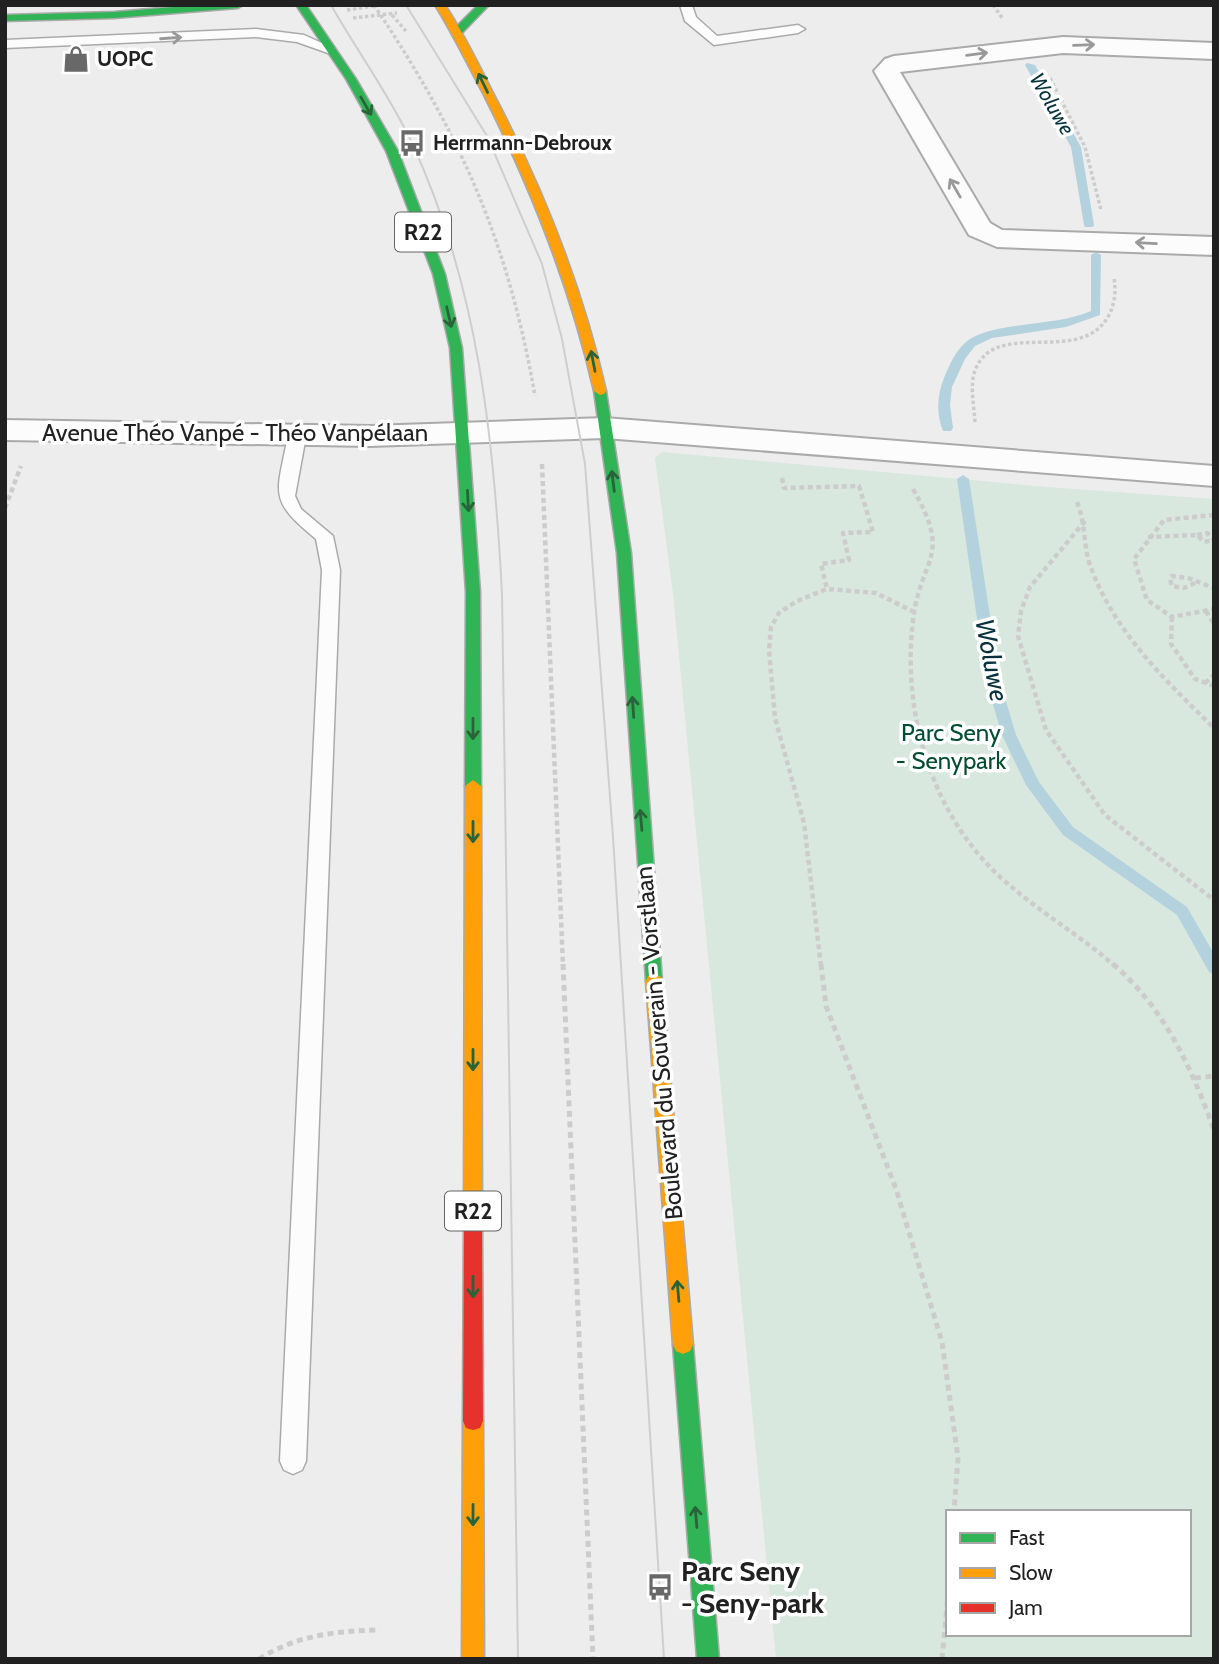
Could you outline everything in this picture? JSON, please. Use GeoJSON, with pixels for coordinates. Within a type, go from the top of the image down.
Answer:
{"type":"FeatureCollection","features":[{"type":"Feature","properties":{"kind":"main road"},"geometry":{"type":"LineString","coordinates":[[114,15],[139,5]]}},
{"type":"Feature","properties":{"kind":"main road"},"geometry":{"type":"LineString","coordinates":[[5,18],[114,15],[238,5]]}},
{"type":"Feature","properties":{"kind":"main road","name":"R22"},"geometry":{"type":"LineString","coordinates":[[301,5],[328,49],[351,79],[392,151],[439,274],[456,348],[473,592],[473,1659]]}},
{"type":"Feature","properties":{"kind":"main road","name":"Boulevard du Souverain - Vorstlaan"},"geometry":{"type":"LineString","coordinates":[[440,5],[458,31],[516,141],[564,261],[589,336],[605,428],[626,599],[638,789],[708,1659]]}},
{"type":"Feature","properties":{"kind":"main road"},"geometry":{"type":"LineString","coordinates":[[458,31],[484,5]]}},
{"type":"Feature","properties":{"kind":"street"},"geometry":{"type":"LineString","coordinates":[[1214,51],[1063,45],[894,64],[887,71],[979,229],[997,238],[1214,246]]}},
{"type":"Feature","properties":{"kind":"street"},"geometry":{"type":"LineString","coordinates":[[464,433],[605,428],[1214,476]]}},
{"type":"Feature","properties":{"kind":"street","name":"Avenue Théo Vanpé - Théo Vanpélaan"},"geometry":{"type":"LineString","coordinates":[[5,430],[297,436],[464,433]]}},
{"type":"Feature","properties":{"kind":"lane"},"geometry":{"type":"LineString","coordinates":[[692,5],[686,6],[690,18],[714,41],[798,29]]}},
{"type":"Feature","properties":{"kind":"lane"},"geometry":{"type":"LineString","coordinates":[[5,44],[256,33],[299,38],[328,49]]}},
{"type":"Feature","properties":{"kind":"lane"},"geometry":{"type":"LineString","coordinates":[[293,1461],[331,570],[324,536],[294,512],[286,496],[297,436]]}},
{"type":"Feature","properties":{"kind":"path"},"geometry":{"type":"LineString","coordinates":[[374,5],[441,119],[483,201],[526,342],[539,429],[550,594],[593,1659]]}},
{"type":"Feature","properties":{"kind":"path"},"geometry":{"type":"LineString","coordinates":[[353,18],[397,13]]}},
{"type":"Feature","properties":{"kind":"path"},"geometry":{"type":"LineString","coordinates":[[391,14],[406,32]]}},
{"type":"Feature","properties":{"kind":"path"},"geometry":{"type":"LineString","coordinates":[[1046,71],[1085,147],[1102,214]]}},
{"type":"Feature","properties":{"kind":"path"},"geometry":{"type":"LineString","coordinates":[[976,425],[974,376],[981,359],[1013,345],[1094,335],[1107,324],[1117,289],[1112,268]]}},
{"type":"Feature","properties":{"kind":"path","name":"Avenue Théo Vanpé - Théo Vanpélaan"},"geometry":{"type":"LineString","coordinates":[[5,508],[23,460]]}},
{"type":"Feature","properties":{"kind":"path"},"geometry":{"type":"LineString","coordinates":[[781,473],[785,488],[859,486],[873,532],[844,533],[849,559],[821,564],[827,589]]}},
{"type":"Feature","properties":{"kind":"path"},"geometry":{"type":"LineString","coordinates":[[908,479],[929,518],[934,543],[915,611],[912,686],[916,723],[932,774],[962,834],[981,859],[1130,979],[1161,1017],[1195,1078],[1214,1130]]}},
{"type":"Feature","properties":{"kind":"path"},"geometry":{"type":"LineString","coordinates":[[1214,515],[1164,520],[1148,537],[1134,559],[1147,600],[1172,617],[1214,609]]}},
{"type":"Feature","properties":{"kind":"path"},"geometry":{"type":"LineString","coordinates":[[1214,728],[1161,676],[1110,611],[1089,562],[1085,521],[1030,587],[1021,611],[1018,636],[1046,730],[1105,815],[1214,900]]}},
{"type":"Feature","properties":{"kind":"path"},"geometry":{"type":"LineString","coordinates":[[1148,537],[1207,533],[1214,540]]}},
{"type":"Feature","properties":{"kind":"path"},"geometry":{"type":"LineString","coordinates":[[1197,535],[1204,542],[1214,540]]}},
{"type":"Feature","properties":{"kind":"path"},"geometry":{"type":"LineString","coordinates":[[1195,583],[1189,588],[1181,589],[1172,586],[1170,579],[1172,576],[1183,575],[1195,583],[1214,588]]}},
{"type":"Feature","properties":{"kind":"path"},"geometry":{"type":"LineString","coordinates":[[915,611],[876,593],[827,589],[797,601],[779,614],[771,627],[769,650],[775,718],[804,823],[825,1006],[896,1189],[942,1342],[958,1458],[954,1510]]}},
{"type":"Feature","properties":{"kind":"path"},"geometry":{"type":"LineString","coordinates":[[1206,611],[1214,624]]}},
{"type":"Feature","properties":{"kind":"path"},"geometry":{"type":"LineString","coordinates":[[1172,617],[1171,644],[1195,680],[1214,686]]}},
{"type":"Feature","properties":{"kind":"path"},"geometry":{"type":"LineString","coordinates":[[1205,683],[1214,675]]}},
{"type":"Feature","properties":{"kind":"path"},"geometry":{"type":"LineString","coordinates":[[1195,1078],[1214,1076]]}},
{"type":"Feature","properties":{"kind":"path"},"geometry":{"type":"LineString","coordinates":[[942,1659],[946,1617]]}},
{"type":"Feature","properties":{"kind":"path"},"geometry":{"type":"LineString","coordinates":[[259,1659],[281,1643],[330,1631],[380,1630]]}},
{"type":"Feature","properties":{"kind":"green space","name":"Parc Seny - Senypark"},"geometry":{"type":"Polygon","coordinates":[[[662,452],[1047,487],[1214,499],[1214,1659],[776,1659],[673,594],[655,458],[662,452]]]}},
{"type":"Feature","properties":{"kind":"waterway","name":"Woluwe"},"geometry":{"type":"LineString","coordinates":[[1030,65],[1076,147],[1089,225]]}},
{"type":"Feature","properties":{"kind":"waterway","name":"Woluwe"},"geometry":{"type":"LineString","coordinates":[[947,428],[944,405],[946,387],[959,359],[971,344],[988,335],[1066,324],[1096,313],[1096,255]]}},
{"type":"Feature","properties":{"kind":"waterway","name":"Woluwe"},"geometry":{"type":"LineString","coordinates":[[963,479],[993,681],[1009,735],[1033,785],[1068,831],[1182,911],[1214,968]]}},
{"type":"Feature","properties":{"kind":"tram line"},"geometry":{"type":"LineString","coordinates":[[331,5],[412,143],[453,252],[479,364],[494,478],[502,594],[518,1659]]}},
{"type":"Feature","properties":{"kind":"tram line"},"geometry":{"type":"LineString","coordinates":[[406,5],[487,136],[542,264],[562,339],[585,464],[613,837],[664,1659]]}},
{"type":"Feature","properties":{"kind":"traffic: fast"},"geometry":{"type":"LineString","coordinates":[[5,18],[114,15],[238,5]]}},
{"type":"Feature","properties":{"kind":"traffic: fast"},"geometry":{"type":"LineString","coordinates":[[301,5],[351,79],[392,151],[439,274],[456,348],[473,592],[473,786]]}},
{"type":"Feature","properties":{"kind":"traffic: fast"},"geometry":{"type":"LineString","coordinates":[[458,31],[484,5]]}},
{"type":"Feature","properties":{"kind":"traffic: fast"},"geometry":{"type":"LineString","coordinates":[[600,391],[624,553],[654,981]]}},
{"type":"Feature","properties":{"kind":"traffic: fast"},"geometry":{"type":"LineString","coordinates":[[683,1345],[708,1659]]}},
{"type":"Feature","properties":{"kind":"traffic: slow"},"geometry":{"type":"LineString","coordinates":[[440,5],[508,131],[541,202],[581,313],[600,391]]}},
{"type":"Feature","properties":{"kind":"traffic: slow"},"geometry":{"type":"LineString","coordinates":[[473,786],[473,1228]]}},
{"type":"Feature","properties":{"kind":"traffic: slow"},"geometry":{"type":"LineString","coordinates":[[654,981],[683,1345]]}},
{"type":"Feature","properties":{"kind":"traffic: slow"},"geometry":{"type":"LineString","coordinates":[[473,1421],[473,1659]]}},
{"type":"Feature","properties":{"kind":"traffic: jam"},"geometry":{"type":"LineString","coordinates":[[473,1228],[473,1421]]}},
{"type":"Feature","properties":{"kind":"place","name":"UOPC"},"geometry":{"type":"Point","coordinates":[76,59]}},
{"type":"Feature","properties":{"kind":"place","name":"Herrmann-Debroux"},"geometry":{"type":"Point","coordinates":[412,143]}},
{"type":"Feature","properties":{"kind":"place","name":"Parc Seny - Seny-park"},"geometry":{"type":"Point","coordinates":[660,1587]}}]}
